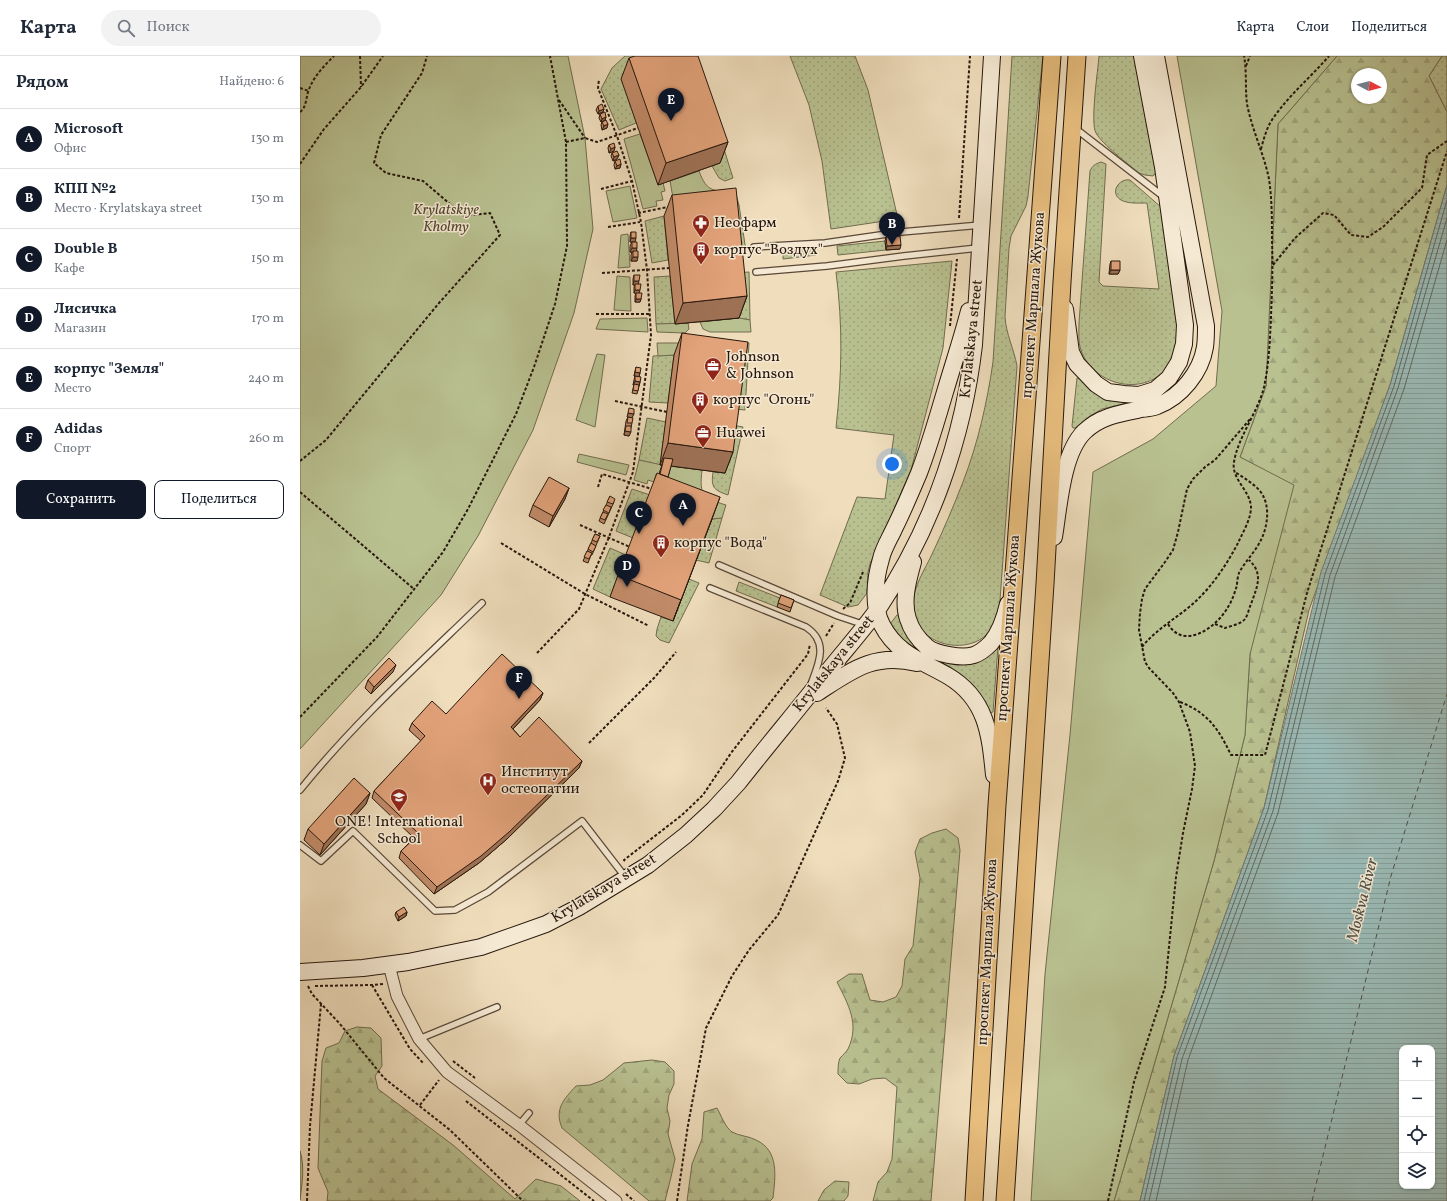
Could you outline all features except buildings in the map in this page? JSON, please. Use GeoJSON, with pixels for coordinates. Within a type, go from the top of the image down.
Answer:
{"type":"FeatureCollection","features":[{"type":"Feature","properties":{"kind":"main road","name":"Krylatskaya street"},"geometry":{"type":"LineString","coordinates":[[302,979],[454,953],[481,947],[512,937],[546,924],[579,907],[648,865],[686,835],[714,809],[738,783],[866,625],[877,610],[918,540],[936,500],[948,466],[963,411],[971,372],[979,274],[992,56]]}},
{"type":"Feature","properties":{"kind":"main road","name":"проспект Маршала Жукова"},"geometry":{"type":"LineString","coordinates":[[974,1201],[997,805],[1052,56]]}},
{"type":"Feature","properties":{"kind":"main road","name":"проспект Маршала Жукова"},"geometry":{"type":"LineString","coordinates":[[1005,1201],[1077,56]]}},
{"type":"Feature","properties":{"kind":"main road"},"geometry":{"type":"LineString","coordinates":[[1062,282],[1071,352],[1077,364],[1096,384],[1108,392],[1139,395],[1155,390],[1169,378],[1179,362],[1184,344],[1185,325],[1168,200],[1142,56]]}},
{"type":"Feature","properties":{"kind":"main road"},"geometry":{"type":"LineString","coordinates":[[1045,584],[1066,467],[1076,444],[1084,432],[1097,422],[1110,415],[1157,406],[1179,393],[1192,379],[1199,365],[1205,347],[1206,326],[1156,56]]}},
{"type":"Feature","properties":{"kind":"main road"},"geometry":{"type":"LineString","coordinates":[[979,274],[965,327],[924,459],[903,511],[881,557],[876,587],[877,610],[882,624],[888,634],[910,656],[948,676],[960,685],[981,710],[991,741],[997,805]]}},
{"type":"Feature","properties":{"kind":"main road"},"geometry":{"type":"LineString","coordinates":[[918,540],[908,579],[906,609],[908,620],[912,629],[927,647],[939,653],[960,656],[973,655],[983,650],[998,632],[1006,614],[1012,588]]}},
{"type":"Feature","properties":{"kind":"main road"},"geometry":{"type":"LineString","coordinates":[[804,701],[854,669],[867,663],[897,659],[925,664]]}},
{"type":"Feature","properties":{"kind":"street"},"geometry":{"type":"LineString","coordinates":[[389,965],[397,996],[419,1039],[447,1072],[519,1125],[616,1201]]}},
{"type":"Feature","properties":{"kind":"lane"},"geometry":{"type":"LineString","coordinates":[[1072,126],[1168,200]]}},
{"type":"Feature","properties":{"kind":"lane"},"geometry":{"type":"LineString","coordinates":[[754,247],[825,243],[901,232],[982,225]]}},
{"type":"Feature","properties":{"kind":"lane"},"geometry":{"type":"LineString","coordinates":[[756,272],[827,266],[980,248]]}},
{"type":"Feature","properties":{"kind":"lane"},"geometry":{"type":"LineString","coordinates":[[719,565],[838,616],[866,625]]}},
{"type":"Feature","properties":{"kind":"lane"},"geometry":{"type":"LineString","coordinates":[[710,588],[806,627],[818,638],[820,649],[819,661],[804,701]]}},
{"type":"Feature","properties":{"kind":"lane"},"geometry":{"type":"LineString","coordinates":[[300,790],[315,771],[374,708],[482,603]]}},
{"type":"Feature","properties":{"kind":"lane"},"geometry":{"type":"LineString","coordinates":[[300,845],[321,861],[353,831],[435,911],[455,910],[488,892],[582,821],[626,878]]}},
{"type":"Feature","properties":{"kind":"lane"},"geometry":{"type":"LineString","coordinates":[[419,1039],[497,1007]]}},
{"type":"Feature","properties":{"kind":"lane"},"geometry":{"type":"LineString","coordinates":[[519,1125],[529,1112]]}},
{"type":"Feature","properties":{"kind":"path"},"geometry":{"type":"LineString","coordinates":[[300,112],[303,110],[315,76],[334,56]]}},
{"type":"Feature","properties":{"kind":"path"},"geometry":{"type":"LineString","coordinates":[[360,56],[361,87]]}},
{"type":"Feature","properties":{"kind":"path"},"geometry":{"type":"LineString","coordinates":[[300,164],[324,129],[361,87],[383,56]]}},
{"type":"Feature","properties":{"kind":"path"},"geometry":{"type":"LineString","coordinates":[[300,461],[326,440],[439,303],[500,235],[490,213],[464,216],[423,181],[386,173],[374,163],[381,135],[422,73],[428,56]]}},
{"type":"Feature","properties":{"kind":"path"},"geometry":{"type":"LineString","coordinates":[[300,716],[377,636],[443,552],[468,509],[516,414],[534,367],[555,304],[567,246],[566,142],[550,56]]}},
{"type":"Feature","properties":{"kind":"path"},"geometry":{"type":"LineString","coordinates":[[959,227],[970,56]]}},
{"type":"Feature","properties":{"kind":"path"},"geometry":{"type":"LineString","coordinates":[[1142,647],[1150,637],[1196,601],[1212,584],[1226,563],[1246,525],[1250,512],[1250,500],[1234,472],[1233,464],[1264,387],[1268,357],[1273,266],[1271,192],[1247,105],[1245,84],[1246,67],[1244,56]]}},
{"type":"Feature","properties":{"kind":"path"},"geometry":{"type":"LineString","coordinates":[[1246,67],[1250,56]]}},
{"type":"Feature","properties":{"kind":"path"},"geometry":{"type":"LineString","coordinates":[[1260,150],[1273,118],[1290,97],[1329,56]]}},
{"type":"Feature","properties":{"kind":"path"},"geometry":{"type":"LineString","coordinates":[[536,652],[578,609],[609,537],[633,472],[652,335],[648,270],[641,222],[632,181],[617,136],[598,88],[598,79]]}},
{"type":"Feature","properties":{"kind":"path"},"geometry":{"type":"LineString","coordinates":[[300,88],[309,91]]}},
{"type":"Feature","properties":{"kind":"path"},"geometry":{"type":"LineString","coordinates":[[558,98],[585,138]]}},
{"type":"Feature","properties":{"kind":"path"},"geometry":{"type":"LineString","coordinates":[[566,142],[585,138],[597,142],[638,128]]}},
{"type":"Feature","properties":{"kind":"path"},"geometry":{"type":"LineString","coordinates":[[1273,266],[1295,238],[1323,212],[1334,215],[1351,235],[1368,237],[1383,227],[1422,188],[1428,155],[1447,141]]}},
{"type":"Feature","properties":{"kind":"path"},"geometry":{"type":"LineString","coordinates":[[1179,702],[1209,718],[1222,737],[1231,755],[1265,755],[1307,593],[1447,151]]}},
{"type":"Feature","properties":{"kind":"path"},"geometry":{"type":"LineString","coordinates":[[601,189],[632,181]]}},
{"type":"Feature","properties":{"kind":"path"},"geometry":{"type":"LineString","coordinates":[[638,213],[668,207]]}},
{"type":"Feature","properties":{"kind":"path"},"geometry":{"type":"LineString","coordinates":[[608,227],[641,222]]}},
{"type":"Feature","properties":{"kind":"path"},"geometry":{"type":"LineString","coordinates":[[949,332],[958,250]]}},
{"type":"Feature","properties":{"kind":"path"},"geometry":{"type":"LineString","coordinates":[[602,272],[669,268]]}},
{"type":"Feature","properties":{"kind":"path"},"geometry":{"type":"LineString","coordinates":[[596,314],[651,314]]}},
{"type":"Feature","properties":{"kind":"path"},"geometry":{"type":"LineString","coordinates":[[615,401],[642,408],[667,412]]}},
{"type":"Feature","properties":{"kind":"path"},"geometry":{"type":"LineString","coordinates":[[1108,1201],[1134,1082],[1163,995],[1167,978],[1176,877],[1195,766],[1190,732],[1179,702],[1173,693],[1145,662],[1139,630],[1142,599],[1145,589],[1173,550],[1187,489],[1193,479],[1224,451],[1251,418]]}},
{"type":"Feature","properties":{"kind":"path"},"geometry":{"type":"LineString","coordinates":[[1168,624],[1171,629],[1180,634],[1189,636],[1201,634],[1215,624],[1228,608],[1236,586],[1238,574],[1261,541],[1267,525],[1268,511],[1265,501],[1260,491],[1253,484],[1234,472]]}},
{"type":"Feature","properties":{"kind":"path"},"geometry":{"type":"LineString","coordinates":[[598,487],[602,474],[655,490]]}},
{"type":"Feature","properties":{"kind":"path"},"geometry":{"type":"LineString","coordinates":[[300,492],[414,589]]}},
{"type":"Feature","properties":{"kind":"path"},"geometry":{"type":"LineString","coordinates":[[580,525],[630,547]]}},
{"type":"Feature","properties":{"kind":"path"},"geometry":{"type":"LineString","coordinates":[[501,543],[585,594],[649,626]]}},
{"type":"Feature","properties":{"kind":"path"},"geometry":{"type":"LineString","coordinates":[[1215,624],[1225,628],[1238,623],[1245,618],[1257,586],[1258,576],[1254,566],[1248,560]]}},
{"type":"Feature","properties":{"kind":"path"},"geometry":{"type":"LineString","coordinates":[[626,878],[624,860],[682,815],[703,795],[731,753],[808,654],[810,649],[810,640],[826,636],[843,608],[850,603],[859,585],[865,565]]}},
{"type":"Feature","properties":{"kind":"path"},"geometry":{"type":"LineString","coordinates":[[589,743],[655,677],[676,652]]}},
{"type":"Feature","properties":{"kind":"path"},"geometry":{"type":"LineString","coordinates":[[677,1201],[688,1125],[706,1028],[732,976],[745,956],[778,915],[838,781],[845,758],[837,724],[826,708]]}},
{"type":"Feature","properties":{"kind":"path"},"geometry":{"type":"LineString","coordinates":[[302,979],[312,994],[384,1078],[450,1130],[523,1201]]}},
{"type":"Feature","properties":{"kind":"path"},"geometry":{"type":"LineString","coordinates":[[308,986],[372,985],[393,982]]}},
{"type":"Feature","properties":{"kind":"path"},"geometry":{"type":"LineString","coordinates":[[307,1201],[310,1126],[321,1004]]}},
{"type":"Feature","properties":{"kind":"path"},"geometry":{"type":"LineString","coordinates":[[419,1105],[447,1072]]}},
{"type":"Feature","properties":{"kind":"green space","name":"Krylatskiye Kholmy"},"geometry":{"type":"Polygon","coordinates":[[[300,56],[568,56],[585,138],[593,229],[574,313],[533,430],[478,536],[441,595],[300,749],[300,56]]]}},
{"type":"Feature","properties":{"kind":"green space"},"geometry":{"type":"Polygon","coordinates":[[[625,56],[695,56],[636,123],[619,130],[601,89],[612,68],[625,56]]]}},
{"type":"Feature","properties":{"kind":"green space"},"geometry":{"type":"Polygon","coordinates":[[[790,56],[855,56],[868,90],[898,219],[831,229],[822,161],[809,105],[790,56]]]}},
{"type":"Feature","properties":{"kind":"green space"},"geometry":{"type":"Polygon","coordinates":[[[1012,56],[1043,56],[1028,196],[1026,206],[1011,236],[1009,248],[1005,317],[1017,366],[999,614],[991,629],[980,640],[969,644],[950,645],[932,639],[919,626],[915,618],[913,600],[920,579],[960,491],[978,438],[988,393],[993,362],[1012,56]]]}},
{"type":"Feature","properties":{"kind":"green space"},"geometry":{"type":"Polygon","coordinates":[[[1099,56],[1135,56],[1156,173],[1153,176],[1139,173],[1099,138],[1096,133],[1094,127],[1094,108],[1099,56]]]}},
{"type":"Feature","properties":{"kind":"green space"},"geometry":{"type":"Polygon","coordinates":[[[1177,56],[1337,56],[1278,124],[1266,386],[1240,457],[1294,485],[1250,654],[1245,735],[1214,861],[1114,1201],[1031,1201],[1045,974],[1070,735],[1093,472],[1153,439],[1216,386],[1222,311],[1177,56]]]}},
{"type":"Feature","properties":{"kind":"green space"},"geometry":{"type":"Polygon","coordinates":[[[1337,56],[1442,56],[1429,76],[1447,112],[1447,185],[1390,385],[1309,610],[1264,808],[1174,1056],[1140,1201],[1114,1201],[1214,861],[1245,735],[1250,654],[1283,481],[1240,457],[1266,386],[1278,124],[1337,56]]]}},
{"type":"Feature","properties":{"kind":"green space"},"geometry":{"type":"Polygon","coordinates":[[[1442,56],[1447,56],[1447,112],[1429,76],[1442,56]]]}},
{"type":"Feature","properties":{"kind":"green space"},"geometry":{"type":"Polygon","coordinates":[[[714,117],[733,178],[725,181],[719,178],[712,166],[714,117]]]}},
{"type":"Feature","properties":{"kind":"green space"},"geometry":{"type":"Polygon","coordinates":[[[640,134],[658,185],[663,183],[665,191],[661,192],[663,200],[656,201],[657,206],[643,209],[624,139],[640,134]]]}},
{"type":"Feature","properties":{"kind":"green space"},"geometry":{"type":"Polygon","coordinates":[[[1101,162],[1106,164],[1099,282],[1103,286],[1159,289],[1147,203],[1130,203],[1121,200],[1116,194],[1117,187],[1122,181],[1130,180],[1162,208],[1179,325],[1177,347],[1170,364],[1156,378],[1144,383],[1132,385],[1107,379],[1096,372],[1087,362],[1080,347],[1079,323],[1090,171],[1094,165],[1101,162]]]}},
{"type":"Feature","properties":{"kind":"green space"},"geometry":{"type":"Polygon","coordinates":[[[699,171],[708,187],[722,191],[735,191],[739,205],[728,210],[676,215],[670,181],[699,171]]]}},
{"type":"Feature","properties":{"kind":"green space"},"geometry":{"type":"Polygon","coordinates":[[[630,186],[637,218],[613,222],[606,191],[630,186]]]}},
{"type":"Feature","properties":{"kind":"green space"},"geometry":{"type":"Polygon","coordinates":[[[739,205],[746,251],[733,252],[728,210],[739,205]]]}},
{"type":"Feature","properties":{"kind":"green space"},"geometry":{"type":"Polygon","coordinates":[[[664,216],[668,260],[652,263],[645,221],[664,216]]]}},
{"type":"Feature","properties":{"kind":"green space"},"geometry":{"type":"Polygon","coordinates":[[[628,234],[630,267],[618,268],[621,235],[628,234]]]}},
{"type":"Feature","properties":{"kind":"green space"},"geometry":{"type":"Polygon","coordinates":[[[885,241],[886,250],[838,255],[837,246],[885,241]]]}},
{"type":"Feature","properties":{"kind":"green space"},"geometry":{"type":"Polygon","coordinates":[[[815,248],[816,255],[783,259],[783,252],[815,248]]]}},
{"type":"Feature","properties":{"kind":"green space"},"geometry":{"type":"Polygon","coordinates":[[[952,261],[943,348],[911,470],[870,564],[867,593],[858,605],[848,607],[820,595],[857,497],[885,499],[894,435],[836,428],[840,388],[841,331],[836,272],[952,261]]]}},
{"type":"Feature","properties":{"kind":"green space"},"geometry":{"type":"Polygon","coordinates":[[[749,272],[750,320],[739,318],[734,273],[749,272]]]}},
{"type":"Feature","properties":{"kind":"green space"},"geometry":{"type":"Polygon","coordinates":[[[617,276],[630,277],[631,311],[614,310],[617,276]]]}},
{"type":"Feature","properties":{"kind":"green space"},"geometry":{"type":"Polygon","coordinates":[[[670,276],[675,324],[656,324],[654,277],[670,276]]]}},
{"type":"Feature","properties":{"kind":"green space"},"geometry":{"type":"Polygon","coordinates":[[[647,318],[648,332],[596,329],[600,319],[647,318]]]}},
{"type":"Feature","properties":{"kind":"green space"},"geometry":{"type":"Polygon","coordinates":[[[739,318],[750,320],[751,332],[710,332],[703,329],[700,322],[739,318]]]}},
{"type":"Feature","properties":{"kind":"green space"},"geometry":{"type":"Polygon","coordinates":[[[688,323],[689,329],[685,333],[657,332],[656,324],[688,323]]]}},
{"type":"Feature","properties":{"kind":"green space"},"geometry":{"type":"Polygon","coordinates":[[[657,343],[749,343],[748,360],[740,364],[674,355],[658,356],[657,343]]]}},
{"type":"Feature","properties":{"kind":"green space"},"geometry":{"type":"Polygon","coordinates":[[[597,354],[605,355],[595,427],[576,420],[597,354]]]}},
{"type":"Feature","properties":{"kind":"green space"},"geometry":{"type":"Polygon","coordinates":[[[674,355],[668,403],[649,402],[653,356],[674,355]]]}},
{"type":"Feature","properties":{"kind":"green space"},"geometry":{"type":"Polygon","coordinates":[[[748,360],[745,410],[734,409],[740,364],[748,360]]]}},
{"type":"Feature","properties":{"kind":"green space"},"geometry":{"type":"Polygon","coordinates":[[[1077,378],[1131,402],[1102,409],[1073,428],[1077,378]]]}},
{"type":"Feature","properties":{"kind":"green space"},"geometry":{"type":"Polygon","coordinates":[[[647,418],[666,422],[660,465],[639,460],[647,418]]]}},
{"type":"Feature","properties":{"kind":"green space"},"geometry":{"type":"Polygon","coordinates":[[[732,425],[743,427],[728,495],[714,487],[712,477],[713,472],[725,473],[732,425]]]}},
{"type":"Feature","properties":{"kind":"green space"},"geometry":{"type":"Polygon","coordinates":[[[579,454],[629,465],[626,475],[577,462],[579,454]]]}},
{"type":"Feature","properties":{"kind":"green space"},"geometry":{"type":"Polygon","coordinates":[[[639,460],[662,465],[659,474],[656,474],[654,482],[648,480],[647,484],[634,480],[639,460]]]}},
{"type":"Feature","properties":{"kind":"green space"},"geometry":{"type":"Polygon","coordinates":[[[670,466],[702,470],[701,485],[704,495],[712,500],[726,505],[722,518],[712,519],[662,499],[670,466]]]}},
{"type":"Feature","properties":{"kind":"green space"},"geometry":{"type":"Polygon","coordinates":[[[632,489],[650,495],[633,538],[616,531],[632,489]]]}},
{"type":"Feature","properties":{"kind":"green space"},"geometry":{"type":"Polygon","coordinates":[[[722,518],[709,563],[696,560],[712,519],[722,518]]]}},
{"type":"Feature","properties":{"kind":"green space"},"geometry":{"type":"Polygon","coordinates":[[[610,548],[626,555],[610,597],[593,589],[610,548]]]}},
{"type":"Feature","properties":{"kind":"green space"},"geometry":{"type":"Polygon","coordinates":[[[689,579],[699,583],[669,643],[660,640],[656,636],[661,617],[673,621],[689,579]]]}},
{"type":"Feature","properties":{"kind":"green space"},"geometry":{"type":"Polygon","coordinates":[[[739,582],[780,598],[777,607],[736,591],[739,582]]]}},
{"type":"Feature","properties":{"kind":"green space"},"geometry":{"type":"Polygon","coordinates":[[[899,614],[909,637],[928,654],[998,647],[993,712],[990,713],[979,693],[962,676],[950,667],[922,654],[897,634],[890,624],[899,614]]]}},
{"type":"Feature","properties":{"kind":"green space"},"geometry":{"type":"Polygon","coordinates":[[[946,829],[958,838],[960,850],[931,1201],[873,1201],[878,1182],[887,1172],[892,1159],[897,1087],[885,1078],[872,1079],[859,1084],[847,1083],[838,1074],[839,1060],[848,1049],[853,1031],[853,1023],[845,998],[837,982],[849,974],[862,974],[870,1000],[883,1002],[896,997],[902,986],[905,959],[913,946],[920,878],[915,852],[920,839],[932,833],[946,829]]]}},
{"type":"Feature","properties":{"kind":"green space"},"geometry":{"type":"Polygon","coordinates":[[[357,1027],[371,1028],[381,1038],[382,1066],[375,1076],[378,1089],[453,1145],[515,1199],[536,1179],[561,1186],[580,1201],[327,1201],[328,1192],[318,1168],[322,1061],[326,1048],[339,1043],[345,1031],[357,1027]]]}},
{"type":"Feature","properties":{"kind":"green space"},"geometry":{"type":"Polygon","coordinates":[[[652,1060],[665,1062],[674,1071],[674,1084],[669,1095],[667,1108],[670,1121],[668,1134],[675,1159],[665,1201],[649,1201],[562,1128],[559,1115],[564,1100],[576,1086],[590,1085],[603,1080],[624,1063],[652,1060]]]}},
{"type":"Feature","properties":{"kind":"green space"},"geometry":{"type":"Polygon","coordinates":[[[717,1108],[725,1124],[732,1132],[756,1140],[764,1145],[769,1151],[775,1174],[773,1198],[770,1201],[687,1201],[692,1164],[702,1139],[704,1112],[717,1108]]]}},
{"type":"Feature","properties":{"kind":"green space"},"geometry":{"type":"Polygon","coordinates":[[[300,1151],[303,1169],[300,1200],[300,1151]]]}},
{"type":"Feature","properties":{"kind":"green space"},"geometry":{"type":"Polygon","coordinates":[[[835,1181],[849,1182],[848,1196],[844,1201],[818,1201],[824,1190],[835,1181]]]}},
{"type":"Feature","properties":{"kind":"water","name":"Moskva River"},"geometry":{"type":"Polygon","coordinates":[[[1447,185],[1447,1201],[1140,1201],[1174,1056],[1264,808],[1321,572],[1390,385],[1447,185]]]}},
{"type":"Feature","properties":{"kind":"ferry route"},"geometry":{"type":"LineString","coordinates":[[1312,1201],[1391,876],[1447,694]]}},
{"type":"Feature","properties":{"kind":"place","name":"корпус \"Земля\""},"geometry":{"type":"Point","coordinates":[671,121]}},
{"type":"Feature","properties":{"kind":"place","name":"Неофарм"},"geometry":{"type":"Point","coordinates":[701,238]}},
{"type":"Feature","properties":{"kind":"place","name":"КПП №2"},"geometry":{"type":"Point","coordinates":[892,245]}},
{"type":"Feature","properties":{"kind":"place","name":"корпус \"Воздух\""},"geometry":{"type":"Point","coordinates":[701,265]}},
{"type":"Feature","properties":{"kind":"place","name":"Johnson & Johnson"},"geometry":{"type":"Point","coordinates":[713,381]}},
{"type":"Feature","properties":{"kind":"place","name":"корпус \"Огонь\""},"geometry":{"type":"Point","coordinates":[700,415]}},
{"type":"Feature","properties":{"kind":"place","name":"Huawei"},"geometry":{"type":"Point","coordinates":[703,448]}},
{"type":"Feature","properties":{"kind":"place","name":"Microsoft"},"geometry":{"type":"Point","coordinates":[683,526]}},
{"type":"Feature","properties":{"kind":"place","name":"Double B"},"geometry":{"type":"Point","coordinates":[639,534]}},
{"type":"Feature","properties":{"kind":"place","name":"корпус \"Вода\""},"geometry":{"type":"Point","coordinates":[661,558]}},
{"type":"Feature","properties":{"kind":"place","name":"Лисичка"},"geometry":{"type":"Point","coordinates":[627,587]}},
{"type":"Feature","properties":{"kind":"place","name":"Adidas"},"geometry":{"type":"Point","coordinates":[519,699]}},
{"type":"Feature","properties":{"kind":"place","name":"Институт остеопатии"},"geometry":{"type":"Point","coordinates":[488,796]}},
{"type":"Feature","properties":{"kind":"place","name":"ONE! International School"},"geometry":{"type":"Point","coordinates":[399,812]}}]}
